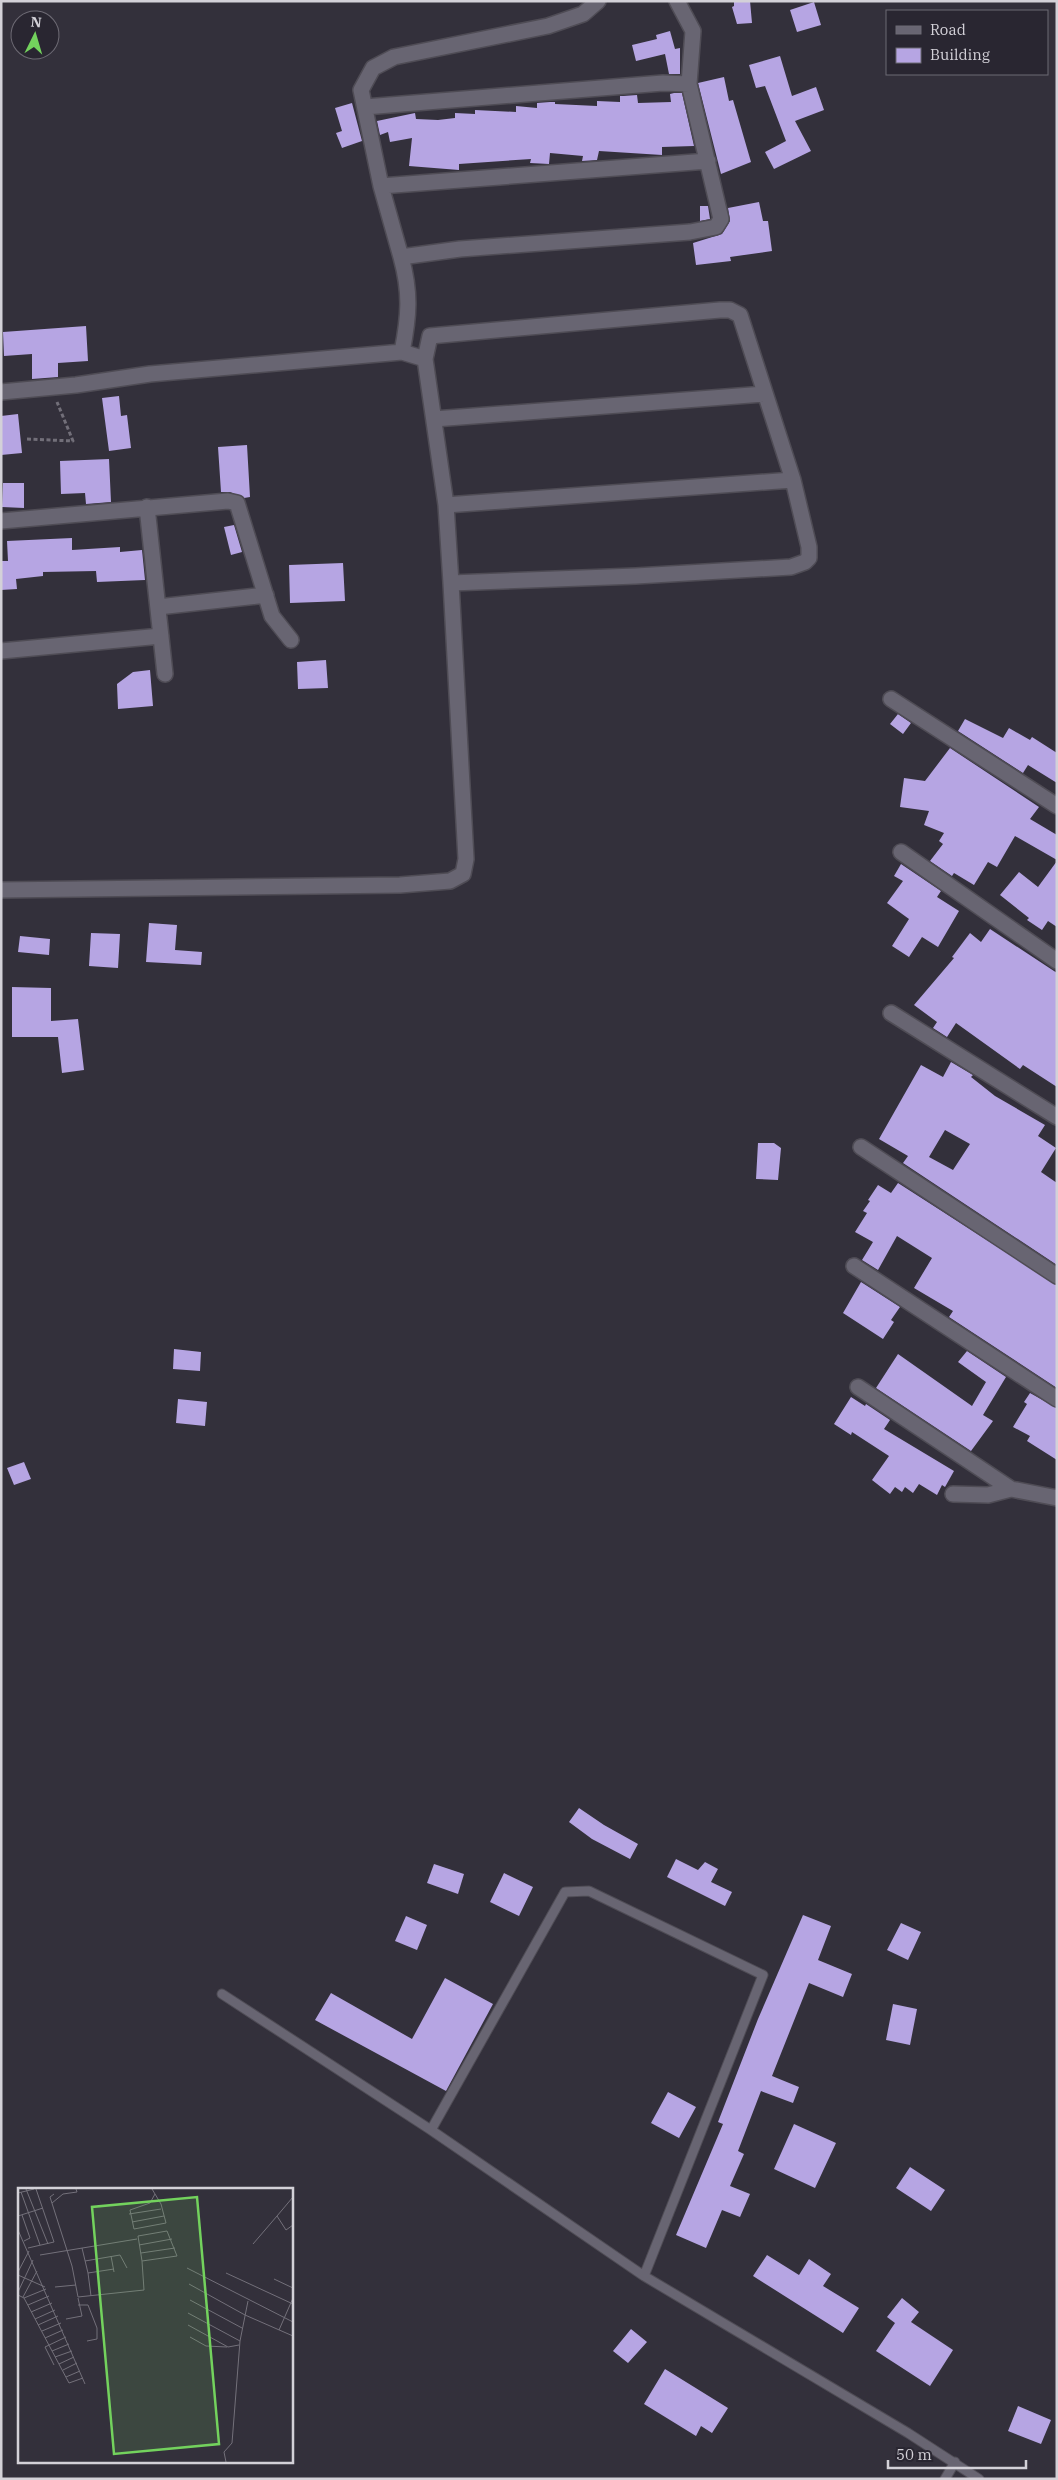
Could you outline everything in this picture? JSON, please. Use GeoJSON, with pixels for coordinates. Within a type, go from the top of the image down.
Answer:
{"type":"FeatureCollection","features":[{"type":"Feature","properties":{"kind":"street"},"geometry":{"type":"LineString","coordinates":[[402,352],[409,316],[407,278],[381,186],[361,90],[372,68],[394,57],[548,26],[583,14],[598,1]]}},
{"type":"Feature","properties":{"kind":"street"},"geometry":{"type":"LineString","coordinates":[[401,257],[460,249],[708,230],[716,227],[721,219],[689,84],[693,31],[676,1]]}},
{"type":"Feature","properties":{"kind":"street"},"geometry":{"type":"LineString","coordinates":[[365,107],[663,83],[689,84]]}},
{"type":"Feature","properties":{"kind":"street"},"geometry":{"type":"LineString","coordinates":[[381,186],[708,161]]}},
{"type":"Feature","properties":{"kind":"street"},"geometry":{"type":"LineString","coordinates":[[1,890],[400,885],[450,881],[463,874],[466,860],[446,505],[425,359],[428,342],[433,335],[730,310],[740,315],[793,480],[809,547],[809,558],[805,562],[791,567],[636,576],[451,582]]}},
{"type":"Feature","properties":{"kind":"street"},"geometry":{"type":"LineString","coordinates":[[1,392],[150,374],[402,352],[425,359]]}},
{"type":"Feature","properties":{"kind":"street"},"geometry":{"type":"LineString","coordinates":[[434,419],[765,394]]}},
{"type":"Feature","properties":{"kind":"street"},"geometry":{"type":"LineString","coordinates":[[446,505],[793,480]]}},
{"type":"Feature","properties":{"kind":"street"},"geometry":{"type":"LineString","coordinates":[[1,521],[147,507],[228,501],[237,503],[272,616],[291,640]]}},
{"type":"Feature","properties":{"kind":"street"},"geometry":{"type":"LineString","coordinates":[[147,507],[164,674]]}},
{"type":"Feature","properties":{"kind":"street"},"geometry":{"type":"LineString","coordinates":[[158,607],[266,595]]}},
{"type":"Feature","properties":{"kind":"street"},"geometry":{"type":"LineString","coordinates":[[1,651],[161,636]]}},
{"type":"Feature","properties":{"kind":"street"},"geometry":{"type":"LineString","coordinates":[[891,699],[1057,806]]}},
{"type":"Feature","properties":{"kind":"street"},"geometry":{"type":"LineString","coordinates":[[901,852],[1057,961]]}},
{"type":"Feature","properties":{"kind":"street"},"geometry":{"type":"LineString","coordinates":[[892,1013],[1057,1117]]}},
{"type":"Feature","properties":{"kind":"street"},"geometry":{"type":"LineString","coordinates":[[862,1147],[1057,1276]]}},
{"type":"Feature","properties":{"kind":"street"},"geometry":{"type":"LineString","coordinates":[[854,1266],[1057,1399]]}},
{"type":"Feature","properties":{"kind":"street"},"geometry":{"type":"LineString","coordinates":[[858,1387],[1011,1489],[1057,1498]]}},
{"type":"Feature","properties":{"kind":"street"},"geometry":{"type":"LineString","coordinates":[[954,1494],[988,1495],[1011,1489]]}},
{"type":"Feature","properties":{"kind":"lane"},"geometry":{"type":"LineString","coordinates":[[431,2130],[565,1892],[588,1892],[763,1975],[644,2276]]}},
{"type":"Feature","properties":{"kind":"lane"},"geometry":{"type":"LineString","coordinates":[[222,1994],[431,2130],[644,2276],[955,2462],[979,2479]]}},
{"type":"Feature","properties":{"kind":"lane"},"geometry":{"type":"LineString","coordinates":[[945,2479],[955,2462]]}},
{"type":"Feature","properties":{"kind":"path"},"geometry":{"type":"LineString","coordinates":[[27,439],[73,441],[51,387]]}},
{"type":"Feature","properties":{"kind":"building"},"geometry":{"type":"Polygon","coordinates":[[[734,1],[750,1],[752,23],[737,24],[732,7],[734,6],[734,1]]]}},
{"type":"Feature","properties":{"kind":"building"},"geometry":{"type":"Polygon","coordinates":[[[814,2],[821,25],[797,32],[790,10],[814,2]]]}},
{"type":"Feature","properties":{"kind":"building"},"geometry":{"type":"Polygon","coordinates":[[[670,31],[675,49],[680,48],[680,74],[669,74],[665,54],[636,61],[632,45],[657,39],[656,35],[670,31]]]}},
{"type":"Feature","properties":{"kind":"building"},"geometry":{"type":"Polygon","coordinates":[[[780,56],[792,96],[816,87],[824,110],[795,121],[811,151],[774,169],[765,152],[786,141],[765,86],[756,88],[749,65],[780,56]]]}},
{"type":"Feature","properties":{"kind":"building"},"geometry":{"type":"Polygon","coordinates":[[[724,77],[729,101],[733,100],[751,162],[721,174],[698,83],[724,77]]]}},
{"type":"Feature","properties":{"kind":"building"},"geometry":{"type":"Polygon","coordinates":[[[682,93],[694,146],[662,147],[662,155],[599,151],[597,160],[582,161],[583,156],[550,153],[549,164],[530,163],[531,159],[459,164],[459,170],[409,166],[412,138],[390,142],[388,132],[380,135],[377,121],[415,113],[416,119],[438,120],[455,118],[455,113],[475,114],[475,110],[516,112],[516,106],[537,108],[537,103],[550,102],[555,102],[555,104],[597,106],[597,101],[620,102],[620,96],[637,95],[638,103],[671,102],[670,94],[682,93]]]}},
{"type":"Feature","properties":{"kind":"building"},"geometry":{"type":"Polygon","coordinates":[[[352,103],[362,141],[342,148],[336,133],[342,131],[335,108],[352,103]]]}},
{"type":"Feature","properties":{"kind":"building"},"geometry":{"type":"Polygon","coordinates":[[[759,202],[763,221],[768,221],[772,251],[730,257],[731,261],[696,265],[693,243],[722,234],[730,221],[728,208],[759,202]]]}},
{"type":"Feature","properties":{"kind":"building"},"geometry":{"type":"Polygon","coordinates":[[[700,206],[708,206],[710,219],[700,221],[700,206]]]}},
{"type":"Feature","properties":{"kind":"building"},"geometry":{"type":"Polygon","coordinates":[[[86,326],[88,361],[58,363],[58,377],[32,379],[32,354],[4,356],[3,332],[86,326]]]}},
{"type":"Feature","properties":{"kind":"building"},"geometry":{"type":"Polygon","coordinates":[[[119,396],[121,416],[127,415],[131,448],[109,451],[102,398],[119,396]]]}},
{"type":"Feature","properties":{"kind":"building"},"geometry":{"type":"Polygon","coordinates":[[[18,414],[22,453],[1,455],[1,416],[18,414]]]}},
{"type":"Feature","properties":{"kind":"building"},"geometry":{"type":"Polygon","coordinates":[[[247,445],[250,497],[244,498],[230,492],[221,492],[218,447],[247,445]]]}},
{"type":"Feature","properties":{"kind":"building"},"geometry":{"type":"Polygon","coordinates":[[[109,459],[111,502],[86,504],[85,493],[61,494],[60,461],[109,459]]]}},
{"type":"Feature","properties":{"kind":"building"},"geometry":{"type":"Polygon","coordinates":[[[3,483],[24,483],[24,508],[2,507],[3,483]]]}},
{"type":"Feature","properties":{"kind":"building"},"geometry":{"type":"Polygon","coordinates":[[[234,525],[242,552],[231,555],[224,527],[234,525]]]}},
{"type":"Feature","properties":{"kind":"building"},"geometry":{"type":"Polygon","coordinates":[[[72,538],[72,550],[120,547],[120,552],[142,550],[145,580],[97,582],[96,571],[43,572],[43,576],[16,579],[17,589],[1,590],[1,561],[8,561],[7,541],[72,538]]]}},
{"type":"Feature","properties":{"kind":"building"},"geometry":{"type":"Polygon","coordinates":[[[343,563],[345,601],[290,603],[289,565],[343,563]]]}},
{"type":"Feature","properties":{"kind":"building"},"geometry":{"type":"Polygon","coordinates":[[[326,660],[328,688],[298,689],[297,662],[326,660]]]}},
{"type":"Feature","properties":{"kind":"building"},"geometry":{"type":"Polygon","coordinates":[[[150,670],[153,706],[118,709],[117,684],[133,672],[150,670]]]}},
{"type":"Feature","properties":{"kind":"building"},"geometry":{"type":"Polygon","coordinates":[[[898,714],[911,723],[903,734],[890,724],[898,714]]]}},
{"type":"Feature","properties":{"kind":"building"},"geometry":{"type":"Polygon","coordinates":[[[965,719],[1003,738],[1009,728],[1030,740],[1032,737],[1057,753],[1057,783],[1028,765],[1023,773],[958,731],[965,719]]]}},
{"type":"Feature","properties":{"kind":"building"},"geometry":{"type":"Polygon","coordinates":[[[950,748],[1039,807],[1030,819],[1057,835],[1057,860],[1015,836],[997,867],[988,862],[974,885],[954,873],[952,876],[930,861],[943,844],[939,841],[944,833],[924,825],[929,811],[900,807],[904,778],[925,781],[950,748]]]}},
{"type":"Feature","properties":{"kind":"building"},"geometry":{"type":"Polygon","coordinates":[[[1057,861],[1057,927],[1048,921],[1042,930],[1027,920],[1029,918],[1000,895],[1019,872],[1038,887],[1057,861]]]}},
{"type":"Feature","properties":{"kind":"building"},"geometry":{"type":"Polygon","coordinates":[[[901,864],[941,891],[937,897],[959,911],[938,947],[922,937],[909,957],[892,946],[909,919],[887,903],[903,881],[894,876],[901,864]]]}},
{"type":"Feature","properties":{"kind":"building"},"geometry":{"type":"Polygon","coordinates":[[[149,923],[177,925],[175,950],[202,952],[201,965],[146,962],[149,923]]]}},
{"type":"Feature","properties":{"kind":"building"},"geometry":{"type":"Polygon","coordinates":[[[990,929],[1057,973],[1057,1087],[1023,1065],[1020,1069],[956,1023],[947,1037],[933,1028],[937,1022],[914,1005],[954,958],[952,957],[970,933],[981,942],[990,929]]]}},
{"type":"Feature","properties":{"kind":"building"},"geometry":{"type":"Polygon","coordinates":[[[91,933],[120,934],[118,968],[89,966],[91,933]]]}},
{"type":"Feature","properties":{"kind":"building"},"geometry":{"type":"Polygon","coordinates":[[[20,936],[50,939],[49,955],[18,952],[20,936]]]}},
{"type":"Feature","properties":{"kind":"building"},"geometry":{"type":"Polygon","coordinates":[[[12,987],[51,988],[51,1021],[78,1019],[84,1070],[62,1073],[58,1037],[12,1037],[12,987]]]}},
{"type":"Feature","properties":{"kind":"building"},"geometry":{"type":"Polygon","coordinates":[[[951,1062],[973,1075],[971,1077],[995,1096],[1045,1125],[1038,1136],[1056,1148],[1041,1172],[1057,1183],[1057,1265],[903,1163],[908,1156],[879,1139],[921,1065],[943,1077],[951,1062]],[[945,1130],[929,1157],[953,1170],[970,1144],[945,1130]]]}},
{"type":"Feature","properties":{"kind":"building"},"geometry":{"type":"Polygon","coordinates":[[[758,1143],[774,1143],[781,1148],[778,1180],[756,1179],[758,1143]]]}},
{"type":"Feature","properties":{"kind":"building"},"geometry":{"type":"Polygon","coordinates":[[[898,1183],[1057,1285],[1057,1388],[949,1317],[953,1311],[914,1288],[932,1258],[897,1236],[878,1270],[862,1260],[873,1242],[855,1232],[867,1213],[863,1211],[870,1201],[868,1200],[878,1185],[891,1193],[898,1183]]]}},
{"type":"Feature","properties":{"kind":"building"},"geometry":{"type":"Polygon","coordinates":[[[861,1282],[900,1307],[891,1320],[894,1322],[883,1339],[843,1313],[861,1282]]]}},
{"type":"Feature","properties":{"kind":"building"},"geometry":{"type":"Polygon","coordinates":[[[174,1349],[201,1352],[200,1371],[173,1369],[174,1349]]]}},
{"type":"Feature","properties":{"kind":"building"},"geometry":{"type":"Polygon","coordinates":[[[967,1351],[1006,1377],[983,1415],[993,1421],[971,1451],[876,1388],[898,1354],[972,1406],[986,1382],[958,1362],[967,1351]]]}},
{"type":"Feature","properties":{"kind":"building"},"geometry":{"type":"Polygon","coordinates":[[[1030,1393],[1057,1408],[1057,1460],[1027,1441],[1030,1436],[1013,1427],[1027,1404],[1024,1402],[1030,1393]]]}},
{"type":"Feature","properties":{"kind":"building"},"geometry":{"type":"Polygon","coordinates":[[[851,1397],[865,1406],[866,1404],[890,1420],[884,1429],[954,1471],[945,1487],[942,1485],[937,1495],[919,1484],[913,1493],[905,1487],[902,1492],[895,1487],[890,1494],[872,1480],[889,1456],[852,1432],[851,1435],[834,1424],[851,1397]]]}},
{"type":"Feature","properties":{"kind":"building"},"geometry":{"type":"Polygon","coordinates":[[[178,1399],[207,1402],[205,1426],[176,1423],[178,1399]]]}},
{"type":"Feature","properties":{"kind":"building"},"geometry":{"type":"Polygon","coordinates":[[[24,1462],[31,1479],[14,1485],[7,1468],[24,1462]]]}},
{"type":"Feature","properties":{"kind":"building"},"geometry":{"type":"Polygon","coordinates":[[[579,1808],[638,1844],[630,1859],[592,1839],[569,1822],[579,1808]]]}},
{"type":"Feature","properties":{"kind":"building"},"geometry":{"type":"Polygon","coordinates":[[[676,1859],[698,1870],[705,1862],[718,1869],[711,1882],[732,1892],[725,1906],[667,1877],[676,1859]]]}},
{"type":"Feature","properties":{"kind":"building"},"geometry":{"type":"Polygon","coordinates":[[[434,1864],[464,1874],[458,1894],[427,1883],[434,1864]]]}},
{"type":"Feature","properties":{"kind":"building"},"geometry":{"type":"Polygon","coordinates":[[[504,1873],[533,1887],[519,1916],[490,1902],[504,1873]]]}},
{"type":"Feature","properties":{"kind":"building"},"geometry":{"type":"Polygon","coordinates":[[[803,1915],[831,1926],[818,1960],[852,1974],[843,1997],[809,1983],[772,2076],[799,2087],[793,2103],[761,2091],[738,2151],[744,2154],[730,2186],[750,2194],[740,2217],[722,2210],[706,2248],[676,2235],[723,2124],[718,2122],[758,2019],[803,1915]]]}},
{"type":"Feature","properties":{"kind":"building"},"geometry":{"type":"Polygon","coordinates":[[[406,1916],[427,1925],[417,1950],[395,1941],[406,1916]]]}},
{"type":"Feature","properties":{"kind":"building"},"geometry":{"type":"Polygon","coordinates":[[[901,1923],[921,1932],[908,1960],[887,1950],[901,1923]]]}},
{"type":"Feature","properties":{"kind":"building"},"geometry":{"type":"Polygon","coordinates":[[[445,1978],[493,2004],[446,2091],[315,2020],[331,1993],[412,2039],[445,1978]]]}},
{"type":"Feature","properties":{"kind":"building"},"geometry":{"type":"Polygon","coordinates":[[[893,2004],[917,2009],[910,2045],[886,2040],[893,2004]]]}},
{"type":"Feature","properties":{"kind":"building"},"geometry":{"type":"Polygon","coordinates":[[[668,2092],[696,2107],[679,2138],[651,2123],[668,2092]]]}},
{"type":"Feature","properties":{"kind":"building"},"geometry":{"type":"Polygon","coordinates":[[[794,2124],[836,2143],[815,2188],[774,2169],[794,2124]]]}},
{"type":"Feature","properties":{"kind":"building"},"geometry":{"type":"Polygon","coordinates":[[[910,2167],[945,2190],[931,2211],[896,2188],[910,2167]]]}},
{"type":"Feature","properties":{"kind":"building"},"geometry":{"type":"Polygon","coordinates":[[[767,2255],[799,2275],[809,2259],[831,2274],[823,2286],[859,2308],[843,2333],[753,2276],[767,2255]]]}},
{"type":"Feature","properties":{"kind":"building"},"geometry":{"type":"Polygon","coordinates":[[[902,2298],[919,2312],[911,2322],[953,2350],[930,2386],[876,2351],[895,2323],[887,2317],[902,2298]]]}},
{"type":"Feature","properties":{"kind":"building"},"geometry":{"type":"Polygon","coordinates":[[[631,2329],[647,2342],[628,2363],[613,2351],[631,2329]]]}},
{"type":"Feature","properties":{"kind":"building"},"geometry":{"type":"Polygon","coordinates":[[[665,2369],[728,2408],[712,2433],[701,2426],[696,2436],[644,2404],[665,2369]]]}},
{"type":"Feature","properties":{"kind":"building"},"geometry":{"type":"Polygon","coordinates":[[[1018,2406],[1051,2420],[1041,2444],[1008,2431],[1018,2406]]]}}]}
